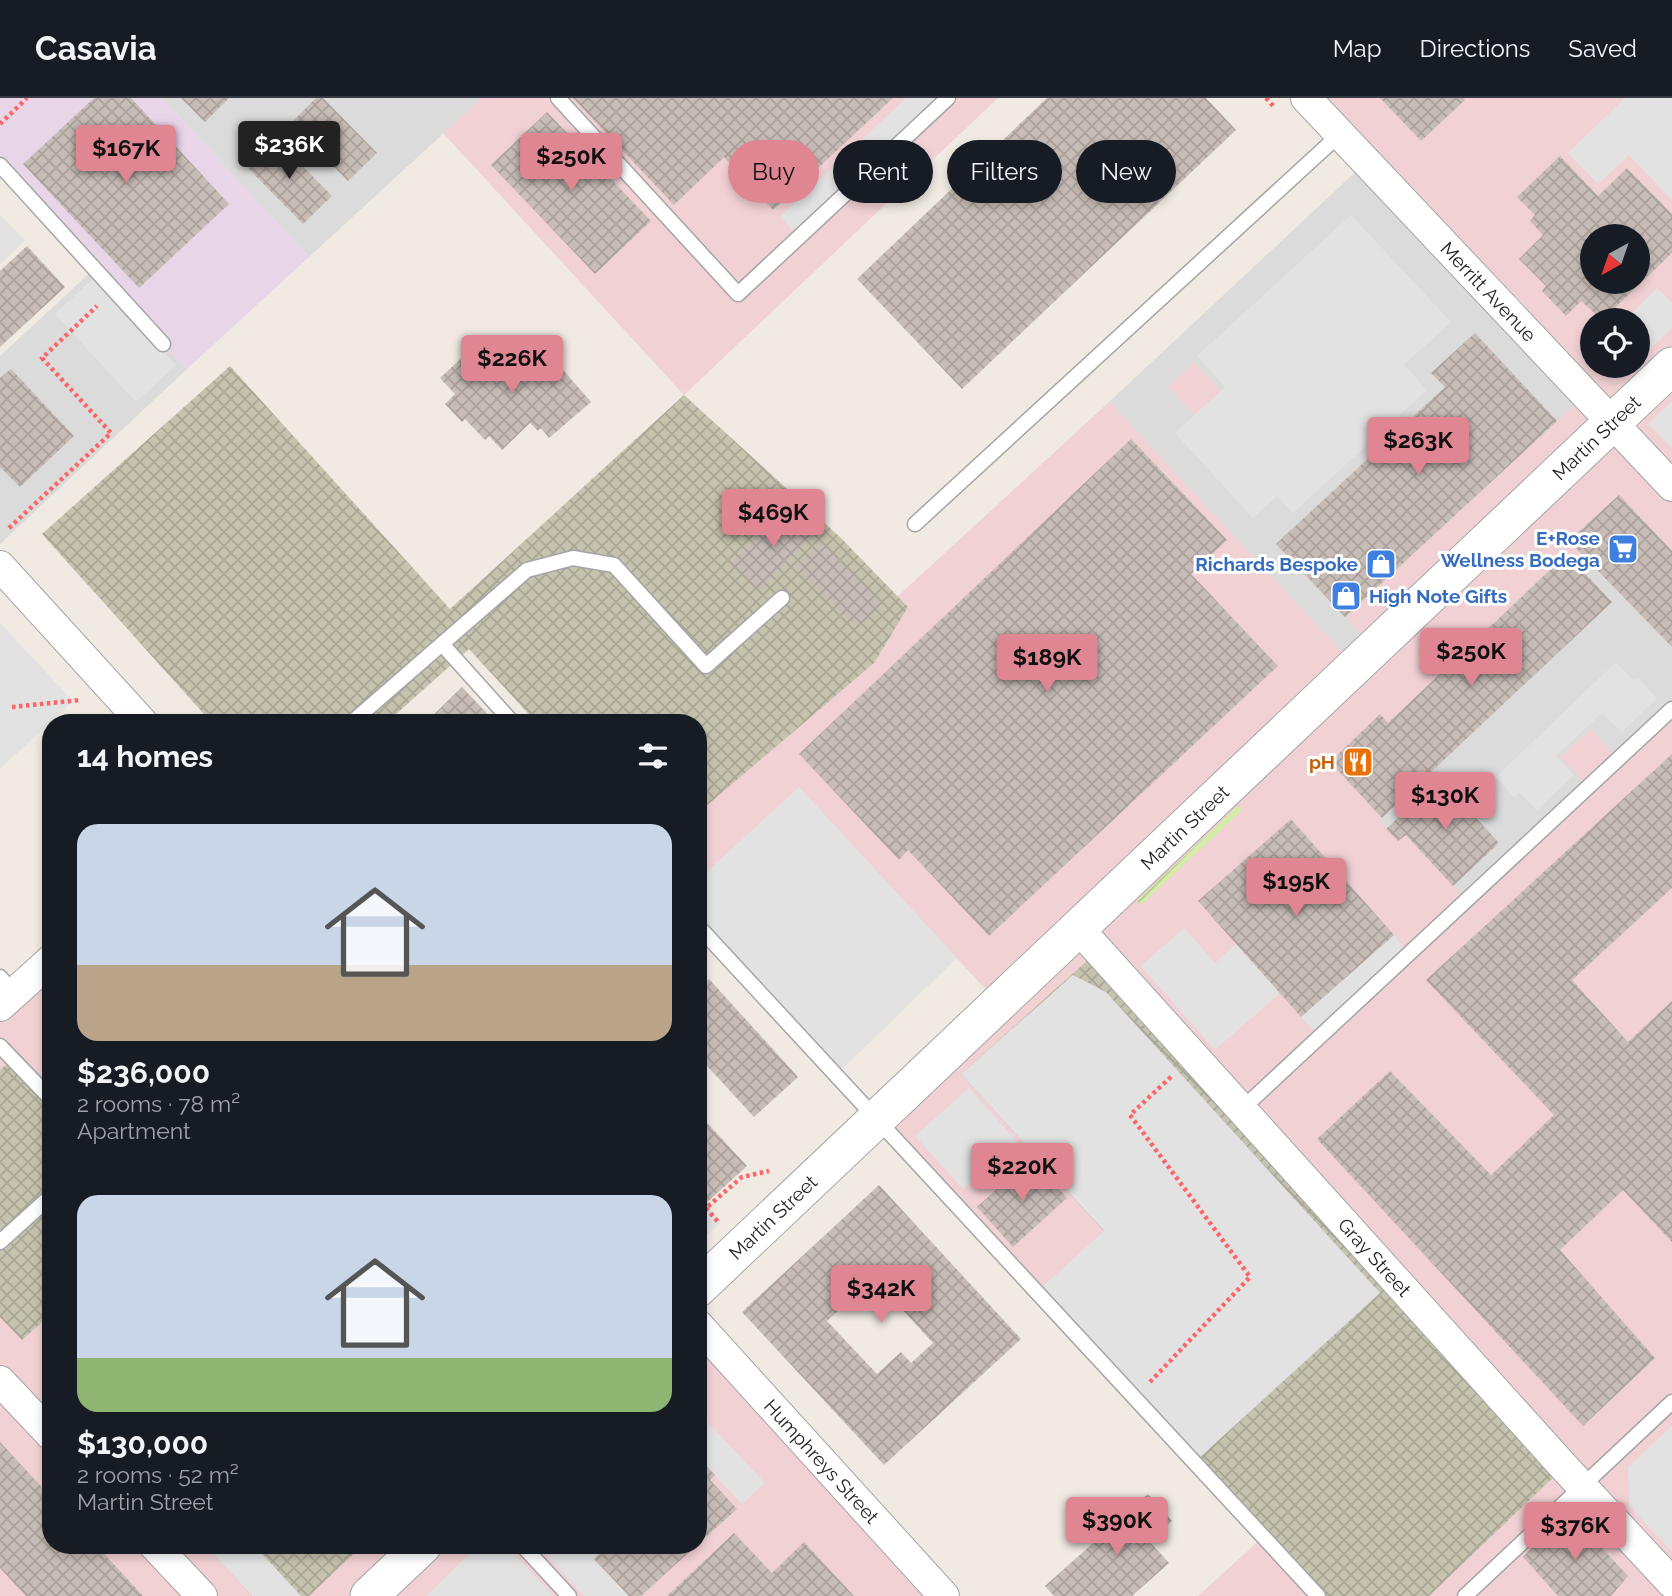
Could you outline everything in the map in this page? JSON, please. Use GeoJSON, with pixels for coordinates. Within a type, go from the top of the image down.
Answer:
{"type":"FeatureCollection","features":[{"type":"Feature","properties":{"kind":"street","name":"Merritt Avenue"},"geometry":{"type":"LineString","coordinates":[[1306,98],[1672,486]]}},
{"type":"Feature","properties":{"kind":"street","name":"Martin Street"},"geometry":{"type":"LineString","coordinates":[[707,1280],[1672,366]]}},
{"type":"Feature","properties":{"kind":"street"},"geometry":{"type":"LineString","coordinates":[[0,566],[135,714]]}},
{"type":"Feature","properties":{"kind":"street","name":"Gray Street"},"geometry":{"type":"LineString","coordinates":[[1078,928],[1582,1487],[1672,1583]]}},
{"type":"Feature","properties":{"kind":"street"},"geometry":{"type":"LineString","coordinates":[[5,992],[42,970]]}},
{"type":"Feature","properties":{"kind":"street","name":"Humphreys Street"},"geometry":{"type":"LineString","coordinates":[[707,1335],[944,1596]]}},
{"type":"Feature","properties":{"kind":"street"},"geometry":{"type":"LineString","coordinates":[[0,1381],[42,1425]]}},
{"type":"Feature","properties":{"kind":"street"},"geometry":{"type":"LineString","coordinates":[[162,1554],[202,1596]]}},
{"type":"Feature","properties":{"kind":"street"},"geometry":{"type":"LineString","coordinates":[[369,1596],[413,1554]]}},
{"type":"Feature","properties":{"kind":"lane"},"geometry":{"type":"LineString","coordinates":[[558,98],[738,295],[948,98]]}},
{"type":"Feature","properties":{"kind":"lane"},"geometry":{"type":"LineString","coordinates":[[915,524],[1340,134]]}},
{"type":"Feature","properties":{"kind":"lane"},"geometry":{"type":"LineString","coordinates":[[0,165],[163,344]]}},
{"type":"Feature","properties":{"kind":"lane"},"geometry":{"type":"LineString","coordinates":[[361,714],[527,570],[573,558],[614,565],[706,666],[782,598]]}},
{"type":"Feature","properties":{"kind":"lane"},"geometry":{"type":"LineString","coordinates":[[442,644],[505,714]]}},
{"type":"Feature","properties":{"kind":"lane"},"geometry":{"type":"LineString","coordinates":[[1242,1109],[1672,709]]}},
{"type":"Feature","properties":{"kind":"lane"},"geometry":{"type":"LineString","coordinates":[[707,936],[1318,1596]]}},
{"type":"Feature","properties":{"kind":"lane"},"geometry":{"type":"LineString","coordinates":[[0,1046],[42,1090]]}},
{"type":"Feature","properties":{"kind":"lane"},"geometry":{"type":"LineString","coordinates":[[0,1242],[42,1204]]}},
{"type":"Feature","properties":{"kind":"lane"},"geometry":{"type":"LineString","coordinates":[[1465,1596],[1672,1402]]}},
{"type":"Feature","properties":{"kind":"lane"},"geometry":{"type":"LineString","coordinates":[[530,1554],[569,1596]]}},
{"type":"Feature","properties":{"kind":"path"},"geometry":{"type":"LineString","coordinates":[[0,124],[27,98]]}},
{"type":"Feature","properties":{"kind":"path"},"geometry":{"type":"LineString","coordinates":[[9,528],[111,433],[42,358],[114,290]]}},
{"type":"Feature","properties":{"kind":"path"},"geometry":{"type":"LineString","coordinates":[[12,707],[85,699]]}},
{"type":"Feature","properties":{"kind":"path"},"geometry":{"type":"LineString","coordinates":[[1135,1398],[1250,1277],[1130,1115],[1193,1056]]}},
{"type":"Feature","properties":{"kind":"path"},"geometry":{"type":"LineString","coordinates":[[707,1207],[742,1177],[769,1170]]}},
{"type":"Feature","properties":{"kind":"path"},"geometry":{"type":"LineString","coordinates":[[707,1209],[720,1224]]}},
{"type":"Feature","properties":{"kind":"shaded area"},"geometry":{"type":"Polygon","coordinates":[[[0,98],[162,98],[309,257],[187,369],[0,165],[0,98]]]}},
{"type":"Feature","properties":{"kind":"shaded area"},"geometry":{"type":"Polygon","coordinates":[[[162,98],[482,98],[309,257],[162,98]]]}},
{"type":"Feature","properties":{"kind":"shaded area"},"geometry":{"type":"Polygon","coordinates":[[[482,98],[998,98],[954,140],[947,140],[947,146],[933,159],[933,140],[833,140],[833,203],[887,203],[684,395],[443,133],[482,98]]]}},
{"type":"Feature","properties":{"kind":"shaded area"},"geometry":{"type":"Polygon","coordinates":[[[906,98],[948,98],[903,140],[862,140],[906,98]]]}},
{"type":"Feature","properties":{"kind":"shaded area"},"geometry":{"type":"Polygon","coordinates":[[[1306,98],[1672,98],[1672,551],[1619,495],[1570,540],[1581,553],[1572,560],[1566,554],[1388,723],[1330,762],[1382,818],[1380,821],[1398,841],[1406,835],[1467,900],[1588,787],[1560,757],[1591,729],[1618,759],[1672,709],[1672,1596],[1198,1596],[1263,1537],[876,1120],[998,1002],[940,941],[707,906],[707,772],[1109,402],[1355,666],[1374,647],[1345,617],[1585,395],[1306,98]]]}},
{"type":"Feature","properties":{"kind":"shaded area"},"geometry":{"type":"Polygon","coordinates":[[[1625,98],[1672,98],[1672,200],[1629,155],[1598,184],[1568,153],[1625,98]]]}},
{"type":"Feature","properties":{"kind":"shaded area"},"geometry":{"type":"Polygon","coordinates":[[[1366,162],[1672,486],[1672,709],[1438,927],[1298,775],[1355,666],[1109,402],[1366,162]]]}},
{"type":"Feature","properties":{"kind":"shaded area"},"geometry":{"type":"Polygon","coordinates":[[[833,167],[833,203],[836,203],[799,238],[780,217],[795,203],[819,203],[819,180],[833,167]]]}},
{"type":"Feature","properties":{"kind":"shaded area"},"geometry":{"type":"Polygon","coordinates":[[[0,214],[25,241],[0,264],[0,214]]]}},
{"type":"Feature","properties":{"kind":"shaded area"},"geometry":{"type":"Polygon","coordinates":[[[1351,215],[1451,322],[1404,365],[1427,390],[1293,513],[1277,496],[1253,518],[1175,433],[1225,387],[1197,356],[1351,215]]]}},
{"type":"Feature","properties":{"kind":"shaded area"},"geometry":{"type":"Polygon","coordinates":[[[94,269],[187,369],[0,544],[0,356],[94,269]]]}},
{"type":"Feature","properties":{"kind":"shaded area"},"geometry":{"type":"Polygon","coordinates":[[[95,277],[176,365],[136,402],[55,314],[95,277]]]}},
{"type":"Feature","properties":{"kind":"shaded area"},"geometry":{"type":"Polygon","coordinates":[[[1657,288],[1672,303],[1672,328],[1650,349],[1650,308],[1637,308],[1657,288]]]}},
{"type":"Feature","properties":{"kind":"shaded area"},"geometry":{"type":"Polygon","coordinates":[[[1194,362],[1237,408],[1211,433],[1168,387],[1194,362]]]}},
{"type":"Feature","properties":{"kind":"shaded area"},"geometry":{"type":"Polygon","coordinates":[[[230,366],[450,609],[684,395],[841,538],[908,607],[874,663],[707,805],[707,714],[529,714],[469,649],[396,714],[204,714],[42,534],[230,366]]]}},
{"type":"Feature","properties":{"kind":"shaded area"},"geometry":{"type":"Polygon","coordinates":[[[1672,401],[1672,448],[1648,424],[1672,401]]]}},
{"type":"Feature","properties":{"kind":"shaded area"},"geometry":{"type":"Polygon","coordinates":[[[0,623],[73,701],[59,714],[42,714],[42,730],[0,769],[0,623]]]}},
{"type":"Feature","properties":{"kind":"shaded area"},"geometry":{"type":"Polygon","coordinates":[[[1616,662],[1634,681],[1638,678],[1657,698],[1622,732],[1602,713],[1556,756],[1574,775],[1537,810],[1520,793],[1514,797],[1496,777],[1616,662]]]}},
{"type":"Feature","properties":{"kind":"shaded area"},"geometry":{"type":"Polygon","coordinates":[[[799,787],[957,958],[835,1076],[707,936],[707,872],[799,787]]]}},
{"type":"Feature","properties":{"kind":"shaded area"},"geometry":{"type":"Polygon","coordinates":[[[1184,928],[1215,963],[1236,944],[1280,993],[1215,1050],[1141,966],[1184,928]]]}},
{"type":"Feature","properties":{"kind":"shaded area"},"geometry":{"type":"Polygon","coordinates":[[[1394,935],[1409,953],[1319,1037],[1301,1017],[1394,935]]]}},
{"type":"Feature","properties":{"kind":"shaded area"},"geometry":{"type":"Polygon","coordinates":[[[1098,951],[1564,1467],[1429,1596],[1318,1596],[1086,1346],[1120,1249],[961,1074],[1098,951]]]}},
{"type":"Feature","properties":{"kind":"shaded area"},"geometry":{"type":"Polygon","coordinates":[[[42,968],[42,1554],[707,1554],[707,1338],[944,1596],[0,1596],[0,977],[15,993],[42,968]]]}},
{"type":"Feature","properties":{"kind":"shaded area"},"geometry":{"type":"Polygon","coordinates":[[[1073,975],[1106,992],[1380,1293],[1198,1459],[1040,1289],[1104,1231],[961,1074],[1073,975]]]}},
{"type":"Feature","properties":{"kind":"shaded area"},"geometry":{"type":"Polygon","coordinates":[[[7,1064],[42,1101],[42,1322],[22,1340],[0,1317],[0,1070],[7,1064]]]}},
{"type":"Feature","properties":{"kind":"shaded area"},"geometry":{"type":"Polygon","coordinates":[[[969,1088],[1017,1142],[963,1189],[915,1136],[969,1088]]]}},
{"type":"Feature","properties":{"kind":"shaded area"},"geometry":{"type":"Polygon","coordinates":[[[707,1207],[721,1222],[707,1235],[707,1207]]]}},
{"type":"Feature","properties":{"kind":"shaded area"},"geometry":{"type":"Polygon","coordinates":[[[707,1422],[765,1483],[742,1504],[707,1467],[707,1422]]]}},
{"type":"Feature","properties":{"kind":"shaded area"},"geometry":{"type":"Polygon","coordinates":[[[1672,1426],[1672,1551],[1629,1506],[1628,1467],[1672,1426]]]}},
{"type":"Feature","properties":{"kind":"shaded area"},"geometry":{"type":"Polygon","coordinates":[[[213,1554],[353,1554],[309,1596],[252,1596],[213,1554]]]}},
{"type":"Feature","properties":{"kind":"shaded area"},"geometry":{"type":"Polygon","coordinates":[[[213,1554],[262,1554],[301,1596],[252,1596],[213,1554]]]}},
{"type":"Feature","properties":{"kind":"shaded area"},"geometry":{"type":"Polygon","coordinates":[[[470,1554],[514,1554],[553,1596],[426,1596],[470,1554]]]}},
{"type":"Feature","properties":{"kind":"shaded area"},"geometry":{"type":"Polygon","coordinates":[[[545,1554],[612,1554],[629,1596],[584,1596],[545,1554]]]}},
{"type":"Feature","properties":{"kind":"green space"},"geometry":{"type":"Polygon","coordinates":[[[1238,806],[1242,810],[1141,905],[1137,901],[1238,806]]]}},
{"type":"Feature","properties":{"kind":"building"},"geometry":{"type":"Polygon","coordinates":[[[94,98],[131,98],[229,204],[139,288],[23,164],[94,98]]]}},
{"type":"Feature","properties":{"kind":"building"},"geometry":{"type":"Polygon","coordinates":[[[181,98],[229,98],[205,122],[181,98]]]}},
{"type":"Feature","properties":{"kind":"building"},"geometry":{"type":"Polygon","coordinates":[[[316,98],[323,98],[377,153],[348,181],[291,123],[316,98]]]}},
{"type":"Feature","properties":{"kind":"building"},"geometry":{"type":"Polygon","coordinates":[[[573,98],[893,98],[848,140],[833,140],[833,154],[819,167],[819,140],[728,140],[728,161],[724,157],[674,205],[573,98]]]}},
{"type":"Feature","properties":{"kind":"building"},"geometry":{"type":"Polygon","coordinates":[[[1047,98],[1206,98],[1236,130],[1176,187],[1176,140],[1076,140],[1076,203],[1159,203],[962,389],[857,279],[947,193],[947,203],[1062,203],[1062,140],[1003,140],[1047,98]]]}},
{"type":"Feature","properties":{"kind":"building"},"geometry":{"type":"Polygon","coordinates":[[[1380,98],[1464,98],[1465,100],[1421,141],[1380,98]]]}},
{"type":"Feature","properties":{"kind":"building"},"geometry":{"type":"Polygon","coordinates":[[[547,112],[651,221],[595,274],[491,165],[547,112]]]}},
{"type":"Feature","properties":{"kind":"building"},"geometry":{"type":"Polygon","coordinates":[[[275,138],[332,196],[303,224],[246,166],[275,138]]]}},
{"type":"Feature","properties":{"kind":"building"},"geometry":{"type":"Polygon","coordinates":[[[1560,156],[1598,196],[1627,168],[1672,214],[1672,253],[1650,274],[1650,224],[1580,224],[1580,294],[1629,294],[1615,308],[1589,308],[1581,301],[1566,316],[1542,291],[1546,286],[1519,259],[1543,235],[1530,221],[1535,215],[1517,197],[1560,156]]]}},
{"type":"Feature","properties":{"kind":"building"},"geometry":{"type":"Polygon","coordinates":[[[767,203],[780,203],[773,210],[767,203]]]}},
{"type":"Feature","properties":{"kind":"building"},"geometry":{"type":"Polygon","coordinates":[[[27,246],[65,287],[0,347],[0,271],[27,246]]]}},
{"type":"Feature","properties":{"kind":"building"},"geometry":{"type":"Polygon","coordinates":[[[1475,333],[1557,421],[1345,617],[1276,544],[1445,387],[1431,373],[1475,333]]]}},
{"type":"Feature","properties":{"kind":"building"},"geometry":{"type":"Polygon","coordinates":[[[483,346],[499,364],[509,354],[521,368],[544,348],[591,402],[549,438],[541,428],[538,431],[530,423],[502,450],[489,436],[485,440],[465,419],[462,422],[445,404],[455,394],[440,378],[468,352],[474,354],[483,346]]]}},
{"type":"Feature","properties":{"kind":"building"},"geometry":{"type":"Polygon","coordinates":[[[11,369],[74,436],[20,487],[0,467],[0,378],[11,369]]]}},
{"type":"Feature","properties":{"kind":"building"},"geometry":{"type":"Polygon","coordinates":[[[1131,439],[1227,540],[1191,574],[1278,666],[989,936],[908,850],[899,860],[799,754],[1131,439]]]}},
{"type":"Feature","properties":{"kind":"building"},"geometry":{"type":"Polygon","coordinates":[[[1619,495],[1672,551],[1672,647],[1569,541],[1619,495]]]}},
{"type":"Feature","properties":{"kind":"building"},"geometry":{"type":"Polygon","coordinates":[[[787,507],[814,534],[759,590],[731,563],[787,507]]]}},
{"type":"Feature","properties":{"kind":"building"},"geometry":{"type":"Polygon","coordinates":[[[821,543],[882,603],[857,628],[796,568],[821,543]]]}},
{"type":"Feature","properties":{"kind":"building"},"geometry":{"type":"Polygon","coordinates":[[[1567,554],[1612,602],[1382,818],[1330,762],[1380,714],[1388,723],[1567,554]]]}},
{"type":"Feature","properties":{"kind":"building"},"geometry":{"type":"Polygon","coordinates":[[[462,687],[488,714],[434,714],[462,687]]]}},
{"type":"Feature","properties":{"kind":"building"},"geometry":{"type":"Polygon","coordinates":[[[1672,754],[1672,888],[1572,980],[1628,1042],[1672,1001],[1672,1242],[1623,1190],[1560,1250],[1655,1358],[1583,1426],[1317,1139],[1390,1071],[1491,1175],[1554,1115],[1426,980],[1672,754]]]}},
{"type":"Feature","properties":{"kind":"building"},"geometry":{"type":"Polygon","coordinates":[[[1440,779],[1499,843],[1453,886],[1406,835],[1398,841],[1386,829],[1440,779]]]}},
{"type":"Feature","properties":{"kind":"building"},"geometry":{"type":"Polygon","coordinates":[[[1291,819],[1394,935],[1301,1017],[1198,901],[1291,819]]]}},
{"type":"Feature","properties":{"kind":"building"},"geometry":{"type":"Polygon","coordinates":[[[709,979],[798,1077],[754,1117],[707,1066],[709,979]]]}},
{"type":"Feature","properties":{"kind":"building"},"geometry":{"type":"Polygon","coordinates":[[[707,1123],[747,1166],[707,1202],[707,1123]]]}},
{"type":"Feature","properties":{"kind":"building"},"geometry":{"type":"Polygon","coordinates":[[[1031,1158],[1067,1198],[1013,1247],[977,1207],[1031,1158]]]}},
{"type":"Feature","properties":{"kind":"building"},"geometry":{"type":"Polygon","coordinates":[[[879,1185],[1021,1339],[884,1465],[742,1312],[879,1185]],[[874,1279],[827,1321],[877,1374],[901,1352],[911,1363],[933,1343],[874,1279]]]}},
{"type":"Feature","properties":{"kind":"building"},"geometry":{"type":"Polygon","coordinates":[[[0,1442],[42,1487],[42,1554],[104,1554],[143,1596],[26,1596],[0,1568],[0,1442]]]}},
{"type":"Feature","properties":{"kind":"building"},"geometry":{"type":"Polygon","coordinates":[[[707,1467],[715,1475],[710,1480],[737,1509],[707,1536],[707,1467]]]}},
{"type":"Feature","properties":{"kind":"building"},"geometry":{"type":"Polygon","coordinates":[[[1148,1494],[1172,1521],[1149,1541],[1169,1563],[1132,1596],[1054,1596],[1045,1586],[1148,1494]]]}},
{"type":"Feature","properties":{"kind":"building"},"geometry":{"type":"Polygon","coordinates":[[[1568,1512],[1628,1576],[1611,1596],[1558,1596],[1523,1557],[1568,1512]]]}},
{"type":"Feature","properties":{"kind":"building"},"geometry":{"type":"Polygon","coordinates":[[[734,1533],[772,1573],[804,1542],[854,1596],[667,1596],[734,1533]]]}},
{"type":"Feature","properties":{"kind":"building"},"geometry":{"type":"Polygon","coordinates":[[[599,1554],[687,1554],[641,1596],[629,1596],[594,1559],[599,1554]]]}},
{"type":"Feature","properties":{"kind":"place","name":"E+Rose Wellness Bodega"},"geometry":{"type":"Point","coordinates":[1623,549]}},
{"type":"Feature","properties":{"kind":"place","name":"Richards Bespoke"},"geometry":{"type":"Point","coordinates":[1381,564]}},
{"type":"Feature","properties":{"kind":"place","name":"High Note Gifts"},"geometry":{"type":"Point","coordinates":[1346,596]}},
{"type":"Feature","properties":{"kind":"place","name":"pH"},"geometry":{"type":"Point","coordinates":[1358,762]}}]}
